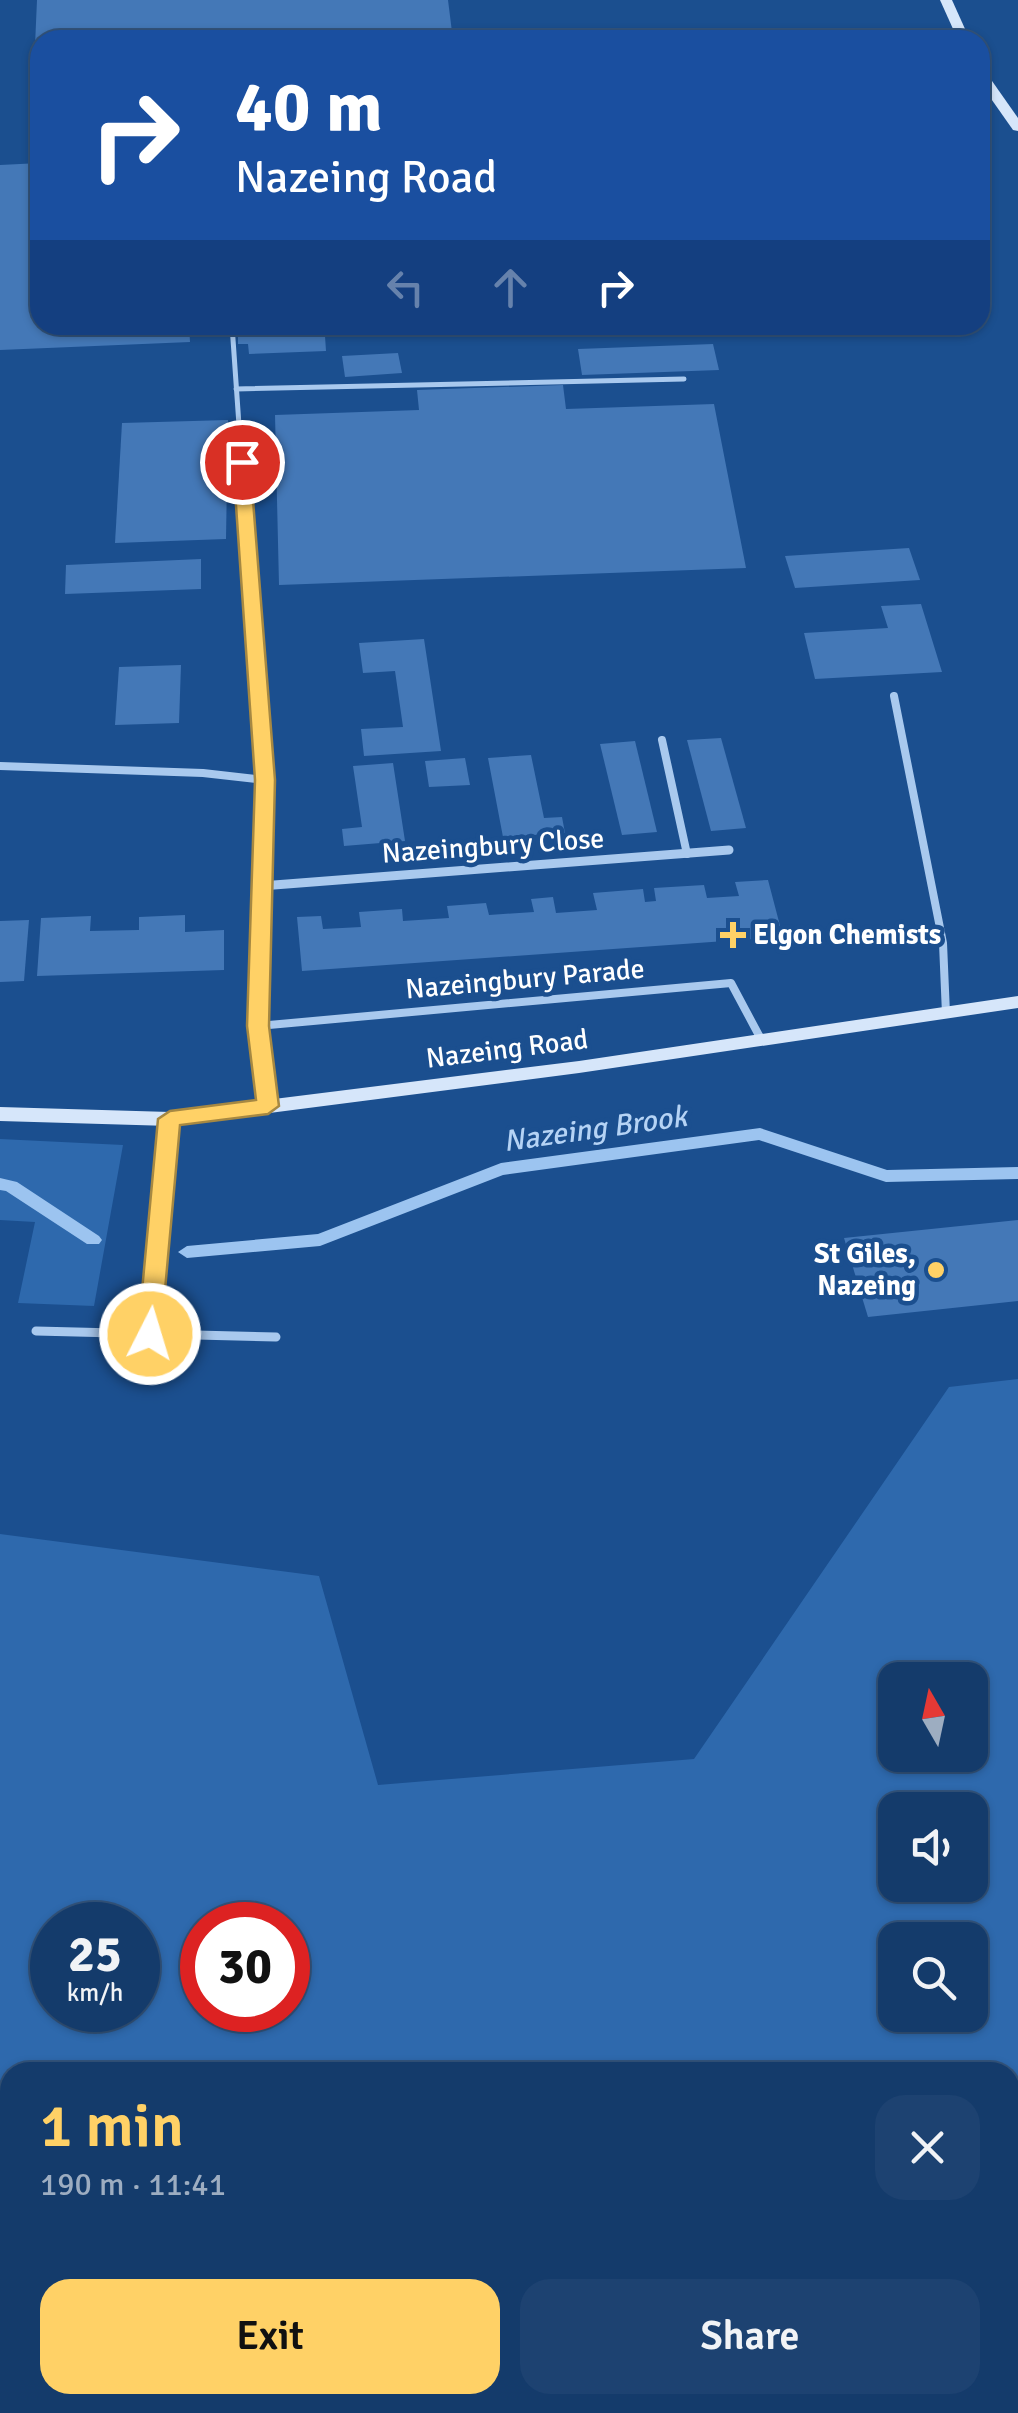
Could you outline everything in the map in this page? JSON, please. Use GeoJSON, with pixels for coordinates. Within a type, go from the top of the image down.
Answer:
{"type":"FeatureCollection","features":[{"type":"Feature","properties":{"kind":"main road"},"geometry":{"type":"LineString","coordinates":[[946,0],[960,30]]}},
{"type":"Feature","properties":{"kind":"main road"},"geometry":{"type":"LineString","coordinates":[[990,88],[1018,126]]}},
{"type":"Feature","properties":{"kind":"main road","name":"Nazeing Road"},"geometry":{"type":"LineString","coordinates":[[0,1114],[170,1119],[762,1041],[1018,1002]]}},
{"type":"Feature","properties":{"kind":"street"},"geometry":{"type":"LineString","coordinates":[[255,648],[265,780],[258,1026],[268,1106]]}},
{"type":"Feature","properties":{"kind":"street","name":"Nazeingbury Close"},"geometry":{"type":"LineString","coordinates":[[261,886],[729,850]]}},
{"type":"Feature","properties":{"kind":"street"},"geometry":{"type":"LineString","coordinates":[[150,1334],[170,1119]]}},
{"type":"Feature","properties":{"kind":"street"},"geometry":{"type":"LineString","coordinates":[[36,1332],[276,1337]]}},
{"type":"Feature","properties":{"kind":"lane"},"geometry":{"type":"LineString","coordinates":[[233,335],[255,648]]}},
{"type":"Feature","properties":{"kind":"lane"},"geometry":{"type":"LineString","coordinates":[[236,389],[684,379]]}},
{"type":"Feature","properties":{"kind":"lane"},"geometry":{"type":"LineString","coordinates":[[894,696],[943,943],[946,1014]]}},
{"type":"Feature","properties":{"kind":"lane"},"geometry":{"type":"LineString","coordinates":[[662,740],[687,854]]}},
{"type":"Feature","properties":{"kind":"lane"},"geometry":{"type":"LineString","coordinates":[[0,766],[203,773],[265,780]]}},
{"type":"Feature","properties":{"kind":"lane","name":"Nazeingbury Parade"},"geometry":{"type":"LineString","coordinates":[[258,1026],[731,983],[762,1041]]}},
{"type":"Feature","properties":{"kind":"shaded area"},"geometry":{"type":"Polygon","coordinates":[[[0,1139],[123,1145],[94,1306],[18,1303],[35,1222],[0,1220],[0,1139]]]}},
{"type":"Feature","properties":{"kind":"shaded area"},"geometry":{"type":"Polygon","coordinates":[[[1018,1379],[1018,2062],[0,2062],[0,1534],[319,1576],[378,1785],[694,1759],[949,1387],[1018,1379]]]}},
{"type":"Feature","properties":{"kind":"building"},"geometry":{"type":"Polygon","coordinates":[[[37,0],[448,0],[452,30],[36,30],[37,0]]]}},
{"type":"Feature","properties":{"kind":"building"},"geometry":{"type":"Polygon","coordinates":[[[30,164],[30,335],[190,335],[190,342],[0,350],[0,165],[30,164]]]}},
{"type":"Feature","properties":{"kind":"building"},"geometry":{"type":"Polygon","coordinates":[[[238,335],[348,336],[325,336],[326,351],[249,354],[248,344],[238,344],[238,335]]]}},
{"type":"Feature","properties":{"kind":"building"},"geometry":{"type":"Polygon","coordinates":[[[713,344],[719,370],[582,375],[578,349],[713,344]]]}},
{"type":"Feature","properties":{"kind":"building"},"geometry":{"type":"Polygon","coordinates":[[[398,353],[402,373],[345,377],[342,356],[398,353]]]}},
{"type":"Feature","properties":{"kind":"building"},"geometry":{"type":"Polygon","coordinates":[[[563,385],[566,409],[714,404],[746,568],[279,585],[275,415],[419,410],[417,390],[563,385]]]}},
{"type":"Feature","properties":{"kind":"building"},"geometry":{"type":"Polygon","coordinates":[[[228,420],[226,539],[115,543],[122,423],[228,420]]]}},
{"type":"Feature","properties":{"kind":"building"},"geometry":{"type":"Polygon","coordinates":[[[909,548],[920,580],[795,588],[785,556],[909,548]]]}},
{"type":"Feature","properties":{"kind":"building"},"geometry":{"type":"Polygon","coordinates":[[[201,559],[201,589],[65,594],[66,565],[201,559]]]}},
{"type":"Feature","properties":{"kind":"building"},"geometry":{"type":"Polygon","coordinates":[[[921,604],[942,672],[815,679],[804,633],[888,628],[881,606],[921,604]]]}},
{"type":"Feature","properties":{"kind":"building"},"geometry":{"type":"Polygon","coordinates":[[[424,639],[441,751],[364,756],[361,729],[403,727],[395,671],[363,673],[359,643],[424,639]]]}},
{"type":"Feature","properties":{"kind":"building"},"geometry":{"type":"Polygon","coordinates":[[[181,665],[179,723],[115,725],[119,667],[181,665]]]}},
{"type":"Feature","properties":{"kind":"building"},"geometry":{"type":"Polygon","coordinates":[[[721,738],[746,828],[711,831],[687,740],[721,738]]]}},
{"type":"Feature","properties":{"kind":"building"},"geometry":{"type":"Polygon","coordinates":[[[635,741],[657,832],[622,835],[600,744],[635,741]]]}},
{"type":"Feature","properties":{"kind":"building"},"geometry":{"type":"Polygon","coordinates":[[[531,755],[544,818],[562,817],[565,833],[503,837],[488,758],[531,755]]]}},
{"type":"Feature","properties":{"kind":"building"},"geometry":{"type":"Polygon","coordinates":[[[465,758],[470,785],[429,787],[425,761],[465,758]]]}},
{"type":"Feature","properties":{"kind":"building"},"geometry":{"type":"Polygon","coordinates":[[[393,763],[405,841],[344,846],[342,829],[362,827],[353,766],[393,763]]]}},
{"type":"Feature","properties":{"kind":"building"},"geometry":{"type":"Polygon","coordinates":[[[768,880],[783,937],[302,971],[297,917],[321,916],[323,929],[361,927],[359,912],[402,909],[403,921],[449,918],[447,906],[486,903],[489,915],[534,912],[531,899],[553,897],[556,913],[597,910],[593,893],[643,889],[645,902],[656,901],[654,888],[704,885],[707,898],[739,896],[735,882],[768,880]]]}},
{"type":"Feature","properties":{"kind":"building"},"geometry":{"type":"Polygon","coordinates":[[[185,915],[185,932],[224,930],[224,970],[37,976],[41,918],[91,916],[90,931],[139,930],[139,917],[185,915]]]}},
{"type":"Feature","properties":{"kind":"building"},"geometry":{"type":"Polygon","coordinates":[[[29,920],[24,981],[0,982],[0,921],[29,920]]]}},
{"type":"Feature","properties":{"kind":"building","name":"St Giles, Nazeing"},"geometry":{"type":"Polygon","coordinates":[[[1018,1220],[1018,1301],[868,1317],[844,1238],[1018,1220]]]}},
{"type":"Feature","properties":{"kind":"waterway","name":"Nazeing Brook"},"geometry":{"type":"LineString","coordinates":[[187,1252],[320,1240],[501,1169],[760,1134],[886,1176],[1018,1173]]}},
{"type":"Feature","properties":{"kind":"waterway","name":"Nazeing Brook"},"geometry":{"type":"LineString","coordinates":[[0,1184],[11,1186],[93,1240]]}},
{"type":"Feature","properties":{"kind":"place","name":"Elgon Chemists"},"geometry":{"type":"Point","coordinates":[733,935]}},
{"type":"Feature","properties":{"kind":"place","name":"St Giles, Nazeing"},"geometry":{"type":"Point","coordinates":[936,1270]}},
{"type":"Feature","properties":{"kind":"route"},"geometry":{"type":"LineString","coordinates":[[150,1334],[170,1119],[268,1106],[258,1026],[265,780],[242,462]]}}]}
